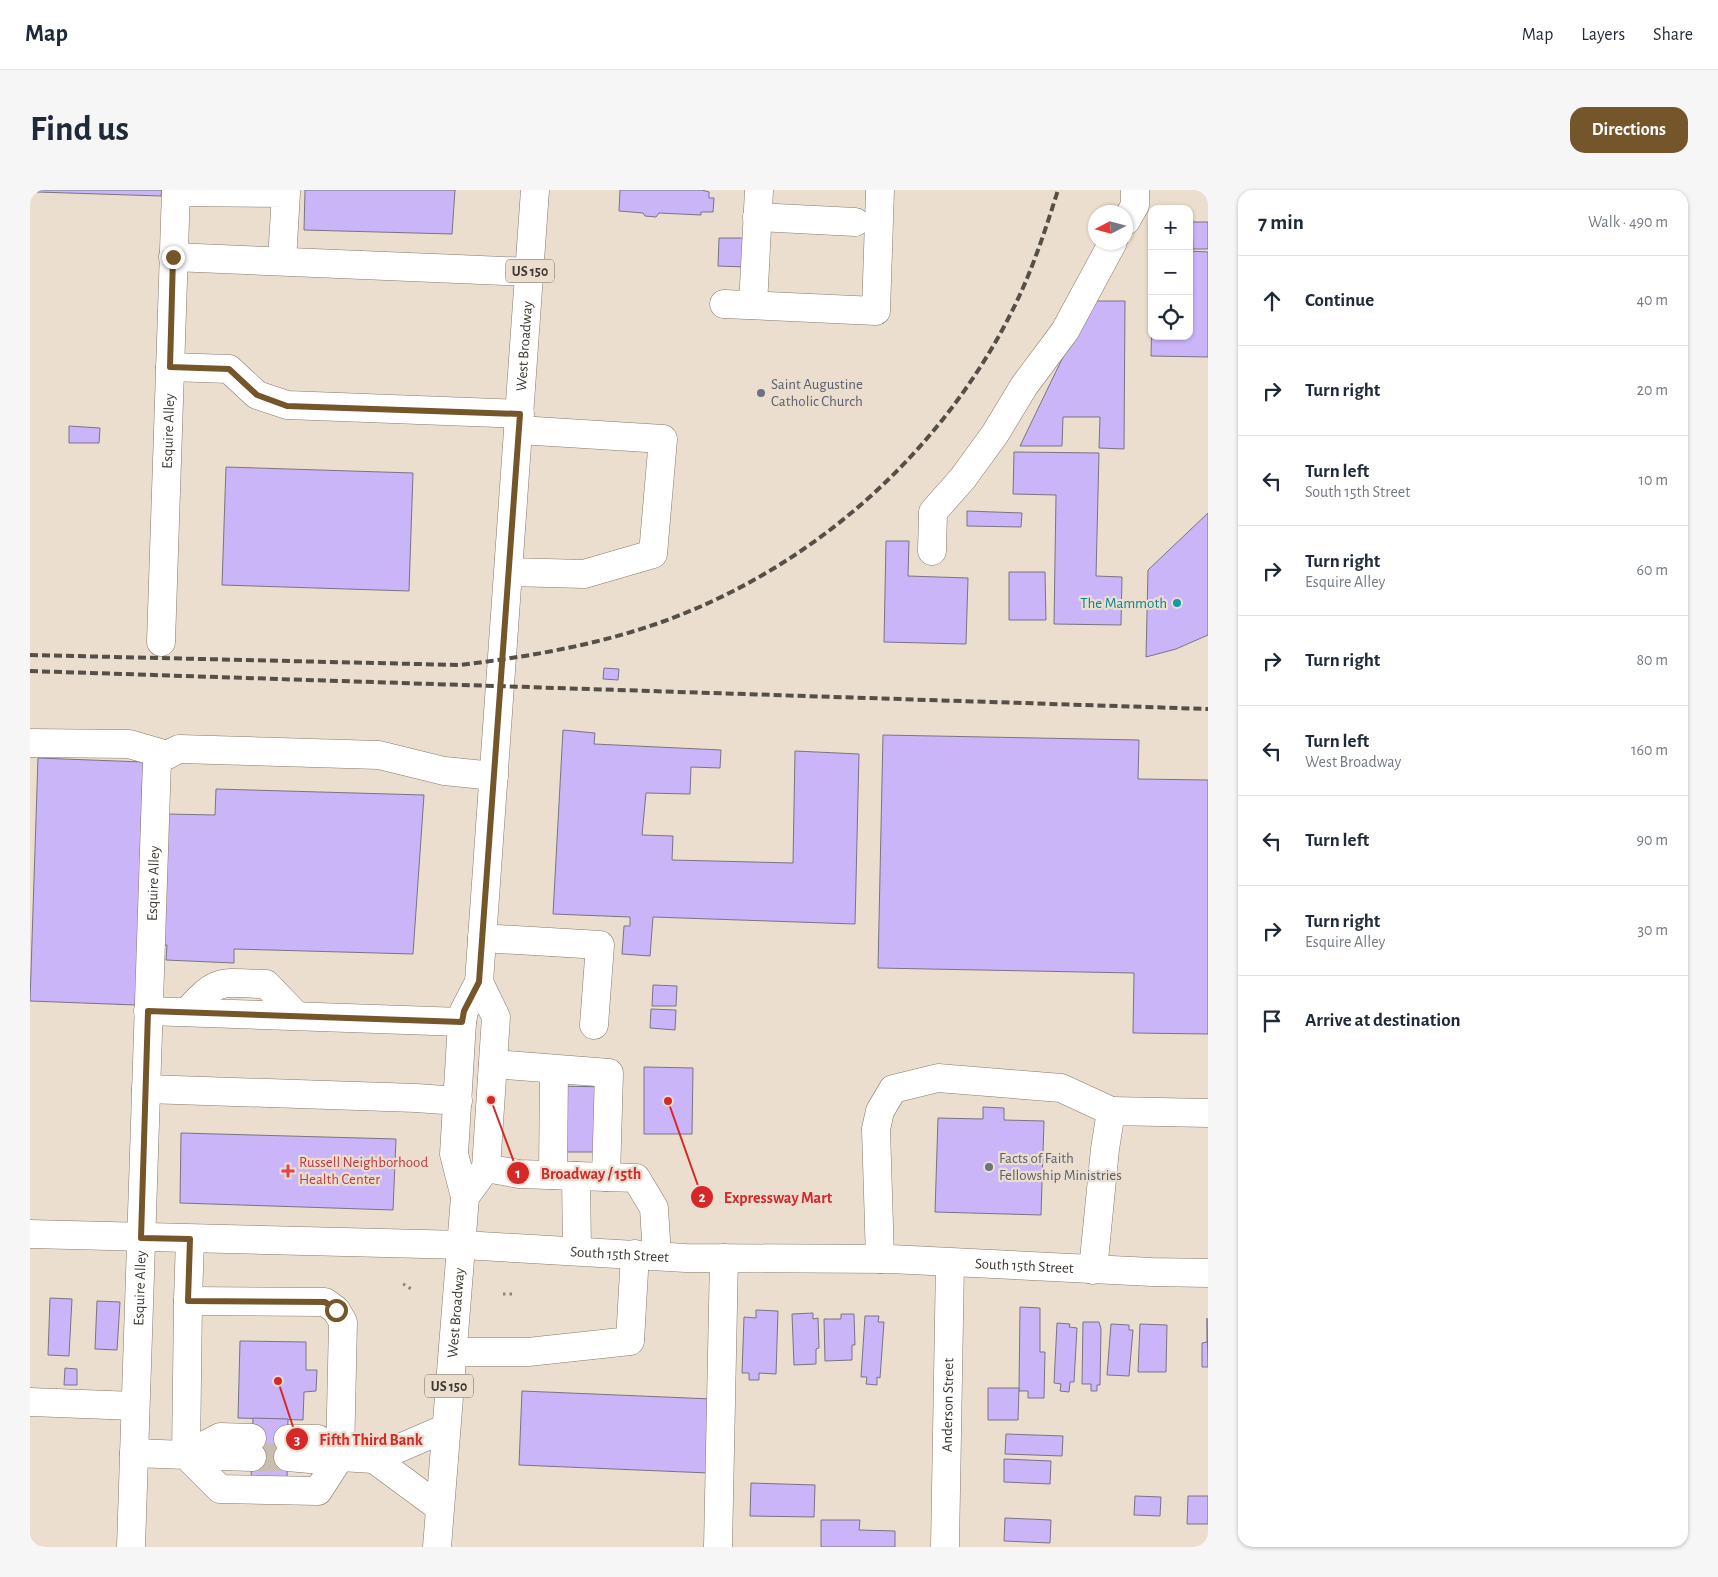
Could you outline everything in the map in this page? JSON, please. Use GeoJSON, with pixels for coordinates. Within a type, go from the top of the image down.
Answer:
{"type":"FeatureCollection","features":[{"type":"Feature","properties":{"kind":"street","name":"West Broadway"},"geometry":{"type":"LineString","coordinates":[[436,1547],[466,1197],[454,1154],[462,1022],[464,1011],[479,982],[535,190]]}},
{"type":"Feature","properties":{"kind":"street"},"geometry":{"type":"LineString","coordinates":[[753,305],[759,190]]}},
{"type":"Feature","properties":{"kind":"street"},"geometry":{"type":"LineString","coordinates":[[724,304],[876,311],[880,190]]}},
{"type":"Feature","properties":{"kind":"street"},"geometry":{"type":"LineString","coordinates":[[1133,209],[1135,205],[1135,190]]}},
{"type":"Feature","properties":{"kind":"street"},"geometry":{"type":"LineString","coordinates":[[176,191],[286,193],[282,261]]}},
{"type":"Feature","properties":{"kind":"street","name":"Esquire Alley"},"geometry":{"type":"LineString","coordinates":[[161,642],[176,191]]}},
{"type":"Feature","properties":{"kind":"street"},"geometry":{"type":"LineString","coordinates":[[757,217],[855,222]]}},
{"type":"Feature","properties":{"kind":"street"},"geometry":{"type":"LineString","coordinates":[[932,551],[933,512],[963,478],[995,434],[1024,386],[1065,331],[1110,250]]}},
{"type":"Feature","properties":{"kind":"street"},"geometry":{"type":"LineString","coordinates":[[173,257],[530,272]]}},
{"type":"Feature","properties":{"kind":"street"},"geometry":{"type":"LineString","coordinates":[[170,367],[229,369],[257,395],[287,406],[519,422],[663,439],[653,554],[584,574],[509,572]]}},
{"type":"Feature","properties":{"kind":"street"},"geometry":{"type":"LineString","coordinates":[[30,743],[129,744],[162,757],[179,749],[379,755],[444,772],[494,776]]}},
{"type":"Feature","properties":{"kind":"street","name":"Esquire Alley"},"geometry":{"type":"LineString","coordinates":[[131,1547],[148,1011],[162,757]]}},
{"type":"Feature","properties":{"kind":"street"},"geometry":{"type":"LineString","coordinates":[[482,938],[600,945],[594,1025]]}},
{"type":"Feature","properties":{"kind":"street","name":"West Broadway"},"geometry":{"type":"LineString","coordinates":[[479,982],[496,1017],[486,1168]]}},
{"type":"Feature","properties":{"kind":"street"},"geometry":{"type":"LineString","coordinates":[[148,1011],[462,1022]]}},
{"type":"Feature","properties":{"kind":"street"},"geometry":{"type":"LineString","coordinates":[[493,1064],[573,1071]]}},
{"type":"Feature","properties":{"kind":"street"},"geometry":{"type":"LineString","coordinates":[[573,1071],[579,1176],[577,1251]]}},
{"type":"Feature","properties":{"kind":"street"},"geometry":{"type":"LineString","coordinates":[[573,1071],[579,1176]]}},
{"type":"Feature","properties":{"kind":"street"},"geometry":{"type":"LineString","coordinates":[[880,1260],[876,1130],[880,1110],[893,1090],[938,1078],[1061,1088],[1112,1111],[1208,1113]]}},
{"type":"Feature","properties":{"kind":"street"},"geometry":{"type":"LineString","coordinates":[[146,1089],[408,1097],[458,1102]]}},
{"type":"Feature","properties":{"kind":"street"},"geometry":{"type":"LineString","coordinates":[[1093,1270],[1105,1149],[1112,1111]]}},
{"type":"Feature","properties":{"kind":"street"},"geometry":{"type":"LineString","coordinates":[[453,1352],[528,1352],[630,1341],[654,1208],[636,1178],[519,1174],[486,1168],[466,1197]]}},
{"type":"Feature","properties":{"kind":"street","name":"South 15th Street"},"geometry":{"type":"LineString","coordinates":[[30,1234],[463,1245],[724,1258],[880,1260],[1093,1270],[1208,1273]]}},
{"type":"Feature","properties":{"kind":"street"},"geometry":{"type":"LineString","coordinates":[[188,1301],[325,1302],[336,1310],[343,1322],[340,1457],[318,1491],[220,1489],[186,1455],[188,1301],[190,1239]]}},
{"type":"Feature","properties":{"kind":"street"},"geometry":{"type":"LineString","coordinates":[[718,1547],[724,1258]]}},
{"type":"Feature","properties":{"kind":"street","name":"Anderson Street"},"geometry":{"type":"LineString","coordinates":[[945,1547],[950,1263]]}},
{"type":"Feature","properties":{"kind":"street"},"geometry":{"type":"LineString","coordinates":[[30,1402],[135,1406]]}},
{"type":"Feature","properties":{"kind":"street"},"geometry":{"type":"LineString","coordinates":[[340,1457],[317,1478],[287,1458],[318,1439],[340,1457],[374,1459],[446,1428]]}},
{"type":"Feature","properties":{"kind":"street"},"geometry":{"type":"LineString","coordinates":[[134,1454],[252,1457]]}},
{"type":"Feature","properties":{"kind":"street"},"geometry":{"type":"LineString","coordinates":[[374,1459],[439,1507]]}},
{"type":"Feature","properties":{"kind":"path"},"geometry":{"type":"LineString","coordinates":[[403,1284],[414,1290]]}},
{"type":"Feature","properties":{"kind":"path"},"geometry":{"type":"LineString","coordinates":[[503,1294],[512,1294]]}},
{"type":"Feature","properties":{"kind":"building"},"geometry":{"type":"Polygon","coordinates":[[[37,190],[162,190],[161,196],[37,192],[37,190]]]}},
{"type":"Feature","properties":{"kind":"building"},"geometry":{"type":"Polygon","coordinates":[[[305,190],[455,190],[452,234],[304,230],[305,190]]]}},
{"type":"Feature","properties":{"kind":"building"},"geometry":{"type":"Polygon","coordinates":[[[620,190],[702,190],[709,192],[709,198],[714,198],[713,212],[701,212],[701,215],[659,213],[656,217],[645,216],[643,213],[619,211],[620,190]]]}},
{"type":"Feature","properties":{"kind":"building"},"geometry":{"type":"Polygon","coordinates":[[[1193,222],[1208,222],[1208,249],[1193,249],[1193,222]]]}},
{"type":"Feature","properties":{"kind":"building"},"geometry":{"type":"Polygon","coordinates":[[[719,238],[746,238],[745,267],[718,266],[719,238]]]}},
{"type":"Feature","properties":{"kind":"building"},"geometry":{"type":"Polygon","coordinates":[[[1193,251],[1208,252],[1208,357],[1151,356],[1151,340],[1193,340],[1193,251]]]}},
{"type":"Feature","properties":{"kind":"building"},"geometry":{"type":"Polygon","coordinates":[[[1090,301],[1125,301],[1124,449],[1099,448],[1100,417],[1063,417],[1062,446],[1020,446],[1090,301]]]}},
{"type":"Feature","properties":{"kind":"building"},"geometry":{"type":"Polygon","coordinates":[[[69,426],[100,428],[99,443],[69,443],[69,426]]]}},
{"type":"Feature","properties":{"kind":"building"},"geometry":{"type":"Polygon","coordinates":[[[1014,452],[1099,453],[1096,576],[1122,577],[1121,625],[1054,624],[1056,495],[1013,494],[1014,452]]]}},
{"type":"Feature","properties":{"kind":"building"},"geometry":{"type":"Polygon","coordinates":[[[226,467],[413,473],[409,591],[222,585],[226,467]]]}},
{"type":"Feature","properties":{"kind":"building"},"geometry":{"type":"Polygon","coordinates":[[[967,511],[1022,513],[1021,527],[967,526],[967,511]]]}},
{"type":"Feature","properties":{"kind":"building","name":"The Mammoth"},"geometry":{"type":"Polygon","coordinates":[[[1208,513],[1208,635],[1176,649],[1146,657],[1148,570],[1208,513]]]}},
{"type":"Feature","properties":{"kind":"building"},"geometry":{"type":"Polygon","coordinates":[[[886,541],[909,541],[908,576],[968,578],[966,644],[884,642],[886,541]]]}},
{"type":"Feature","properties":{"kind":"building"},"geometry":{"type":"Polygon","coordinates":[[[1009,572],[1045,572],[1046,620],[1009,620],[1009,572]]]}},
{"type":"Feature","properties":{"kind":"building"},"geometry":{"type":"Polygon","coordinates":[[[604,668],[619,669],[618,680],[603,679],[604,668]]]}},
{"type":"Feature","properties":{"kind":"building"},"geometry":{"type":"Polygon","coordinates":[[[563,730],[595,733],[594,744],[721,750],[720,768],[691,767],[690,794],[646,793],[642,835],[673,836],[672,860],[793,863],[795,751],[859,754],[855,924],[653,917],[650,956],[622,954],[624,926],[630,926],[630,917],[553,914],[563,730]]]}},
{"type":"Feature","properties":{"kind":"building"},"geometry":{"type":"Polygon","coordinates":[[[883,735],[1139,740],[1138,779],[1208,780],[1208,1034],[1133,1033],[1134,973],[878,968],[883,735]]]}},
{"type":"Feature","properties":{"kind":"building"},"geometry":{"type":"Polygon","coordinates":[[[38,758],[143,762],[136,1005],[30,1001],[38,758]]]}},
{"type":"Feature","properties":{"kind":"building"},"geometry":{"type":"Polygon","coordinates":[[[216,789],[424,795],[413,954],[234,949],[234,963],[166,960],[167,945],[162,945],[167,814],[215,815],[216,789]]]}},
{"type":"Feature","properties":{"kind":"building"},"geometry":{"type":"Polygon","coordinates":[[[653,985],[677,986],[676,1006],[652,1006],[653,985]]]}},
{"type":"Feature","properties":{"kind":"building"},"geometry":{"type":"Polygon","coordinates":[[[651,1009],[676,1010],[675,1030],[650,1028],[651,1009]]]}},
{"type":"Feature","properties":{"kind":"building"},"geometry":{"type":"Polygon","coordinates":[[[644,1067],[693,1068],[692,1134],[644,1134],[644,1067]]]}},
{"type":"Feature","properties":{"kind":"building"},"geometry":{"type":"Polygon","coordinates":[[[554,1086],[613,1087],[612,1152],[553,1152],[554,1086]]]}},
{"type":"Feature","properties":{"kind":"building","name":"Facts of Faith Fellowship Ministries"},"geometry":{"type":"Polygon","coordinates":[[[983,1107],[1004,1108],[1004,1120],[1044,1121],[1041,1215],[935,1212],[938,1118],[983,1119],[983,1107]]]}},
{"type":"Feature","properties":{"kind":"building","name":"Russell Neighborhood Health Center"},"geometry":{"type":"Polygon","coordinates":[[[181,1133],[396,1139],[393,1210],[180,1203],[181,1133]]]}},
{"type":"Feature","properties":{"kind":"building"},"geometry":{"type":"Polygon","coordinates":[[[50,1298],[72,1299],[69,1356],[48,1355],[50,1298]]]}},
{"type":"Feature","properties":{"kind":"building"},"geometry":{"type":"Polygon","coordinates":[[[97,1301],[120,1302],[117,1350],[95,1349],[97,1301]]]}},
{"type":"Feature","properties":{"kind":"building"},"geometry":{"type":"Polygon","coordinates":[[[1020,1307],[1040,1308],[1040,1352],[1045,1352],[1044,1398],[1028,1398],[1028,1391],[1019,1391],[1020,1307]]]}},
{"type":"Feature","properties":{"kind":"building"},"geometry":{"type":"Polygon","coordinates":[[[756,1310],[778,1311],[776,1374],[759,1373],[759,1380],[749,1380],[749,1373],[742,1373],[744,1317],[756,1318],[756,1310]]]}},
{"type":"Feature","properties":{"kind":"building"},"geometry":{"type":"Polygon","coordinates":[[[813,1313],[813,1319],[818,1318],[819,1348],[816,1349],[816,1364],[794,1365],[792,1314],[813,1313]]]}},
{"type":"Feature","properties":{"kind":"building"},"geometry":{"type":"Polygon","coordinates":[[[841,1314],[854,1314],[855,1345],[852,1345],[852,1360],[825,1361],[824,1319],[841,1319],[841,1314]]]}},
{"type":"Feature","properties":{"kind":"building"},"geometry":{"type":"Polygon","coordinates":[[[865,1316],[879,1316],[878,1322],[884,1322],[880,1378],[877,1377],[877,1385],[866,1384],[867,1377],[861,1377],[865,1316]]]}},
{"type":"Feature","properties":{"kind":"building"},"geometry":{"type":"Polygon","coordinates":[[[1207,1318],[1208,1367],[1202,1367],[1202,1343],[1207,1342],[1207,1318]]]}},
{"type":"Feature","properties":{"kind":"building"},"geometry":{"type":"Polygon","coordinates":[[[1083,1322],[1099,1322],[1101,1329],[1100,1385],[1097,1385],[1097,1391],[1091,1391],[1091,1384],[1082,1384],[1083,1322]]]}},
{"type":"Feature","properties":{"kind":"building"},"geometry":{"type":"Polygon","coordinates":[[[1057,1323],[1070,1324],[1069,1327],[1077,1328],[1074,1382],[1070,1382],[1069,1392],[1060,1391],[1061,1384],[1054,1383],[1057,1323]]]}},
{"type":"Feature","properties":{"kind":"building"},"geometry":{"type":"Polygon","coordinates":[[[1111,1324],[1129,1325],[1129,1330],[1133,1330],[1129,1376],[1107,1375],[1111,1324]]]}},
{"type":"Feature","properties":{"kind":"building"},"geometry":{"type":"Polygon","coordinates":[[[1140,1324],[1167,1325],[1166,1372],[1138,1372],[1140,1324]]]}},
{"type":"Feature","properties":{"kind":"building"},"geometry":{"type":"Polygon","coordinates":[[[240,1341],[306,1342],[306,1370],[317,1370],[316,1391],[304,1392],[303,1420],[238,1418],[240,1341]]]}},
{"type":"Feature","properties":{"kind":"building"},"geometry":{"type":"Polygon","coordinates":[[[65,1368],[77,1369],[77,1385],[64,1385],[65,1368]]]}},
{"type":"Feature","properties":{"kind":"building"},"geometry":{"type":"Polygon","coordinates":[[[988,1388],[1019,1388],[1018,1420],[988,1420],[988,1388]]]}},
{"type":"Feature","properties":{"kind":"building"},"geometry":{"type":"Polygon","coordinates":[[[522,1391],[712,1399],[709,1473],[519,1465],[522,1391]]]}},
{"type":"Feature","properties":{"kind":"building"},"geometry":{"type":"Polygon","coordinates":[[[253,1418],[288,1419],[287,1482],[251,1481],[253,1418]]]}},
{"type":"Feature","properties":{"kind":"building"},"geometry":{"type":"Polygon","coordinates":[[[1006,1434],[1063,1436],[1062,1456],[1005,1454],[1006,1434]]]}},
{"type":"Feature","properties":{"kind":"building"},"geometry":{"type":"Polygon","coordinates":[[[1004,1459],[1051,1461],[1050,1484],[1004,1482],[1004,1459]]]}},
{"type":"Feature","properties":{"kind":"building"},"geometry":{"type":"Polygon","coordinates":[[[751,1483],[815,1485],[814,1517],[750,1516],[751,1483]]]}},
{"type":"Feature","properties":{"kind":"building"},"geometry":{"type":"Polygon","coordinates":[[[1135,1496],[1161,1497],[1160,1516],[1134,1515],[1135,1496]]]}},
{"type":"Feature","properties":{"kind":"building"},"geometry":{"type":"Polygon","coordinates":[[[1188,1496],[1208,1496],[1208,1524],[1187,1524],[1188,1496]]]}},
{"type":"Feature","properties":{"kind":"building"},"geometry":{"type":"Polygon","coordinates":[[[1005,1518],[1051,1520],[1050,1543],[1004,1541],[1005,1518]]]}},
{"type":"Feature","properties":{"kind":"building"},"geometry":{"type":"Polygon","coordinates":[[[821,1520],[860,1520],[859,1530],[895,1531],[895,1547],[821,1547],[821,1520]]]}},
{"type":"Feature","properties":{"kind":"tunnel"},"geometry":{"type":"LineString","coordinates":[[252,1457],[288,1457]]}},
{"type":"Feature","properties":{"kind":"railway"},"geometry":{"type":"LineString","coordinates":[[30,655],[460,665],[534,654],[608,639],[656,624],[713,601],[768,572],[820,537],[868,498],[913,454],[953,407],[988,355],[1017,301],[1039,246],[1058,190]]}},
{"type":"Feature","properties":{"kind":"railway"},"geometry":{"type":"LineString","coordinates":[[30,671],[1208,709]]}},
{"type":"Feature","properties":{"kind":"place","name":"Saint Augustine Catholic Church"},"geometry":{"type":"Point","coordinates":[761,393]}},
{"type":"Feature","properties":{"kind":"place","name":"The Mammoth"},"geometry":{"type":"Point","coordinates":[1177,603]}},
{"type":"Feature","properties":{"kind":"place","name":"Broadway / 15th"},"geometry":{"type":"Point","coordinates":[491,1100]}},
{"type":"Feature","properties":{"kind":"place","name":"Expressway Mart"},"geometry":{"type":"Point","coordinates":[668,1101]}},
{"type":"Feature","properties":{"kind":"place","name":"Facts of Faith Fellowship Ministries"},"geometry":{"type":"Point","coordinates":[989,1167]}},
{"type":"Feature","properties":{"kind":"place","name":"Russell Neighborhood Health Center"},"geometry":{"type":"Point","coordinates":[288,1171]}},
{"type":"Feature","properties":{"kind":"place","name":"Fifth Third Bank"},"geometry":{"type":"Point","coordinates":[278,1381]}},
{"type":"Feature","properties":{"kind":"route"},"geometry":{"type":"LineString","coordinates":[[173,257],[170,367],[229,369],[257,395],[287,406],[520,414],[479,982],[464,1011],[462,1022],[148,1011],[141,1238],[190,1239],[188,1301],[325,1302],[336,1310]]}}]}
